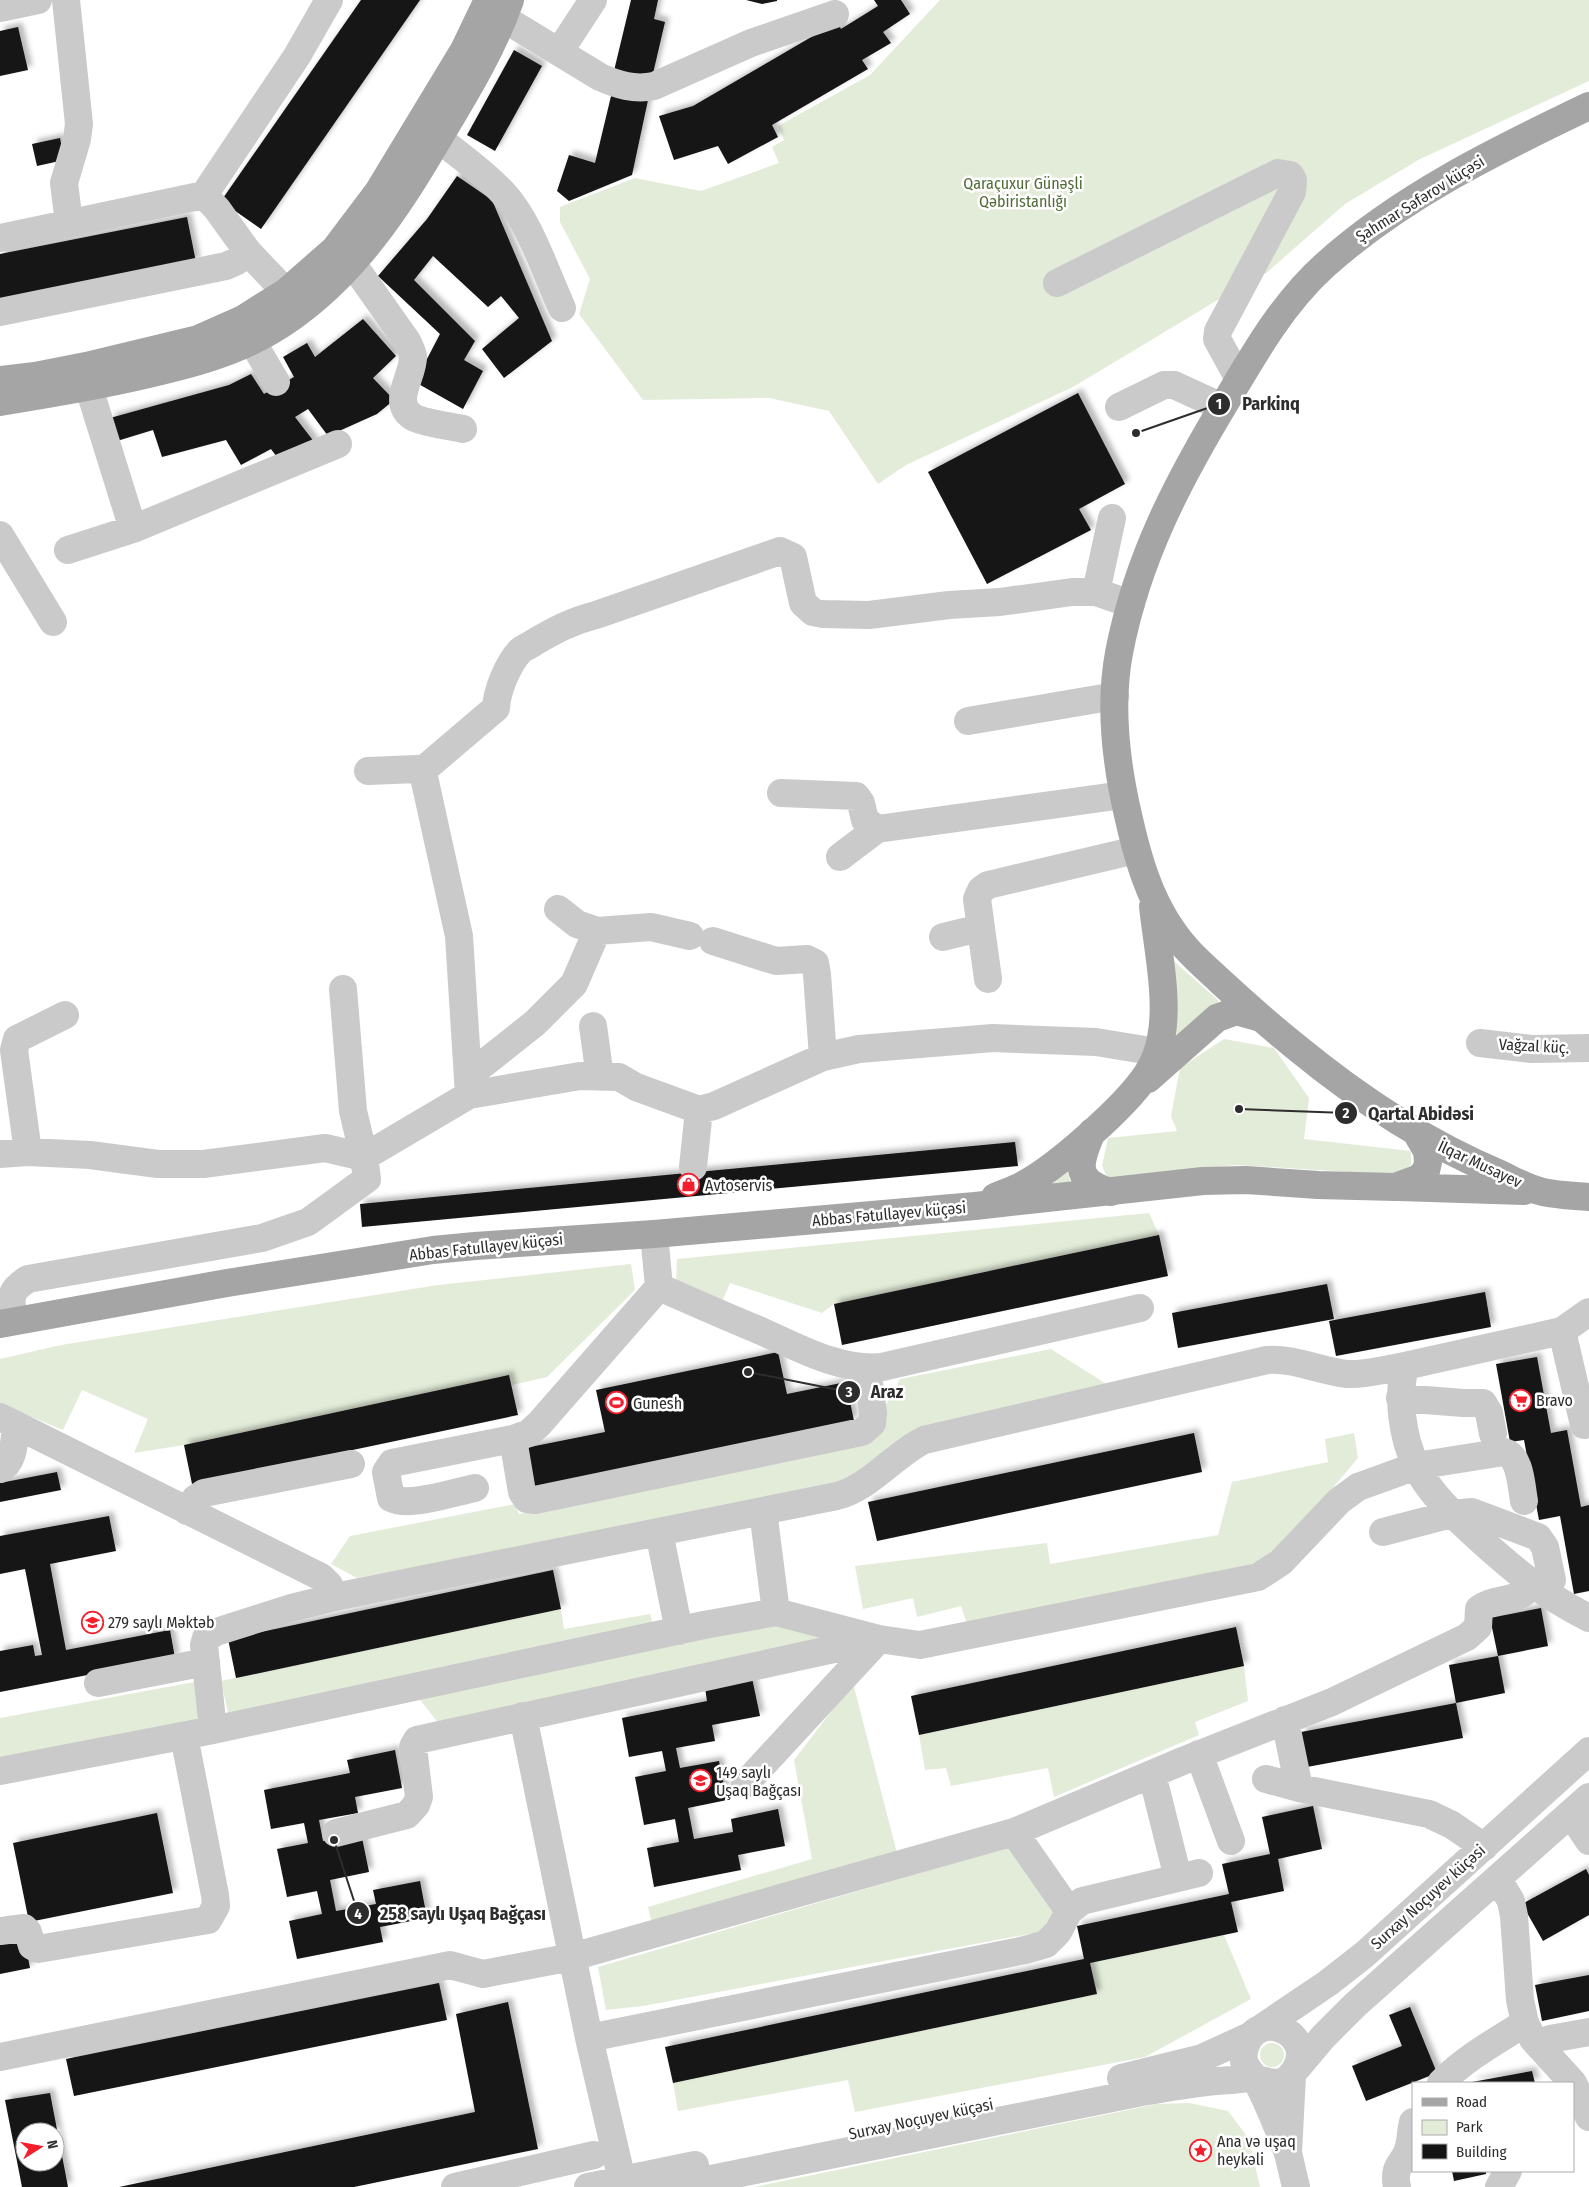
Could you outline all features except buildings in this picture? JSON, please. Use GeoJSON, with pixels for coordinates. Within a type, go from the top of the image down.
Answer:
{"type":"FeatureCollection","features":[{"type":"Feature","properties":{"kind":"main road"},"geometry":{"type":"LineString","coordinates":[[0,380],[35,376],[86,366],[198,338],[243,319],[286,292],[335,249],[378,192],[439,138],[484,59],[500,6]]}},
{"type":"Feature","properties":{"kind":"main road"},"geometry":{"type":"LineString","coordinates":[[0,402],[89,388],[197,363],[252,341],[271,331],[298,311],[327,288],[352,263],[399,204],[411,161],[464,50],[500,6]]}},
{"type":"Feature","properties":{"kind":"main road","name":"Şahmar Səfərov küçəsi"},"geometry":{"type":"LineString","coordinates":[[1261,1018],[1187,950],[1172,931],[1151,893],[1136,850],[1123,795],[1115,739],[1115,696],[1118,655],[1131,604],[1158,524],[1176,488],[1239,379],[1276,322],[1320,269],[1349,244],[1400,208],[1468,167],[1589,106]]}},
{"type":"Feature","properties":{"kind":"main road"},"geometry":{"type":"LineString","coordinates":[[1130,1095],[1146,1075],[1157,1052],[1163,1023],[1151,893]]}},
{"type":"Feature","properties":{"kind":"main road"},"geometry":{"type":"LineString","coordinates":[[975,1206],[1024,1185],[1056,1163],[1217,1018],[1236,1011],[1261,1018]]}},
{"type":"Feature","properties":{"kind":"main road","name":"İlqar Musayev"},"geometry":{"type":"LineString","coordinates":[[1261,1018],[1314,1062],[1353,1091],[1416,1132],[1474,1164],[1541,1192],[1589,1197]]}},
{"type":"Feature","properties":{"kind":"main road"},"geometry":{"type":"LineString","coordinates":[[1092,1132],[1083,1154],[1084,1175],[1089,1184],[1111,1192]]}},
{"type":"Feature","properties":{"kind":"main road"},"geometry":{"type":"LineString","coordinates":[[1395,1186],[1420,1178],[1426,1171],[1428,1162],[1427,1151],[1416,1132]]}},
{"type":"Feature","properties":{"kind":"main road","name":"Abbas Fətullayev küçəsi"},"geometry":{"type":"LineString","coordinates":[[7,1322],[433,1250],[508,1243],[654,1234],[975,1206],[1203,1180],[1246,1180],[1318,1185],[1541,1192]]}},
{"type":"Feature","properties":{"kind":"street"},"geometry":{"type":"LineString","coordinates":[[66,0],[79,124],[77,139],[64,183],[69,223]]}},
{"type":"Feature","properties":{"kind":"street"},"geometry":{"type":"LineString","coordinates":[[0,238],[204,195],[296,56],[329,0]]}},
{"type":"Feature","properties":{"kind":"street"},"geometry":{"type":"LineString","coordinates":[[559,52],[593,0]]}},
{"type":"Feature","properties":{"kind":"street"},"geometry":{"type":"LineString","coordinates":[[0,8],[32,1]]}},
{"type":"Feature","properties":{"kind":"street"},"geometry":{"type":"LineString","coordinates":[[500,6],[559,52],[615,84],[640,89],[654,86],[751,43],[835,14]]}},
{"type":"Feature","properties":{"kind":"street"},"geometry":{"type":"LineString","coordinates":[[439,138],[491,181],[521,217],[562,308]]}},
{"type":"Feature","properties":{"kind":"street"},"geometry":{"type":"LineString","coordinates":[[1057,284],[1278,173],[1290,175],[1293,180],[1292,192],[1218,331],[1217,339],[1239,379]]}},
{"type":"Feature","properties":{"kind":"street"},"geometry":{"type":"LineString","coordinates":[[204,195],[217,209],[248,252],[286,292]]}},
{"type":"Feature","properties":{"kind":"street"},"geometry":{"type":"LineString","coordinates":[[0,312],[226,266],[248,252]]}},
{"type":"Feature","properties":{"kind":"street"},"geometry":{"type":"LineString","coordinates":[[352,263],[407,341],[413,354],[402,397],[404,409],[414,418],[463,428]]}},
{"type":"Feature","properties":{"kind":"street"},"geometry":{"type":"LineString","coordinates":[[252,341],[276,382]]}},
{"type":"Feature","properties":{"kind":"street"},"geometry":{"type":"LineString","coordinates":[[1119,407],[1164,385],[1174,385],[1222,407]]}},
{"type":"Feature","properties":{"kind":"street"},"geometry":{"type":"LineString","coordinates":[[89,388],[134,528]]}},
{"type":"Feature","properties":{"kind":"street"},"geometry":{"type":"LineString","coordinates":[[68,550],[134,528],[338,444]]}},
{"type":"Feature","properties":{"kind":"street"},"geometry":{"type":"LineString","coordinates":[[1096,592],[1112,518]]}},
{"type":"Feature","properties":{"kind":"street"},"geometry":{"type":"LineString","coordinates":[[0,535],[53,622]]}},
{"type":"Feature","properties":{"kind":"street"},"geometry":{"type":"LineString","coordinates":[[422,771],[496,708],[496,696],[503,679],[520,651],[572,620],[596,614],[780,551],[793,557],[803,603],[812,612],[823,614],[869,615],[949,605],[1000,602],[1072,592],[1096,592],[1131,604]]}},
{"type":"Feature","properties":{"kind":"street"},"geometry":{"type":"LineString","coordinates":[[968,721],[1115,696]]}},
{"type":"Feature","properties":{"kind":"street"},"geometry":{"type":"LineString","coordinates":[[368,771],[417,769],[422,771]]}},
{"type":"Feature","properties":{"kind":"street"},"geometry":{"type":"LineString","coordinates":[[422,771],[459,936],[468,1085]]}},
{"type":"Feature","properties":{"kind":"street"},"geometry":{"type":"LineString","coordinates":[[781,793],[856,796],[861,803],[865,820],[876,829]]}},
{"type":"Feature","properties":{"kind":"street"},"geometry":{"type":"LineString","coordinates":[[840,857],[876,829],[1123,795]]}},
{"type":"Feature","properties":{"kind":"street"},"geometry":{"type":"LineString","coordinates":[[988,978],[977,899],[980,890],[988,885],[1136,850]]}},
{"type":"Feature","properties":{"kind":"street"},"geometry":{"type":"LineString","coordinates":[[558,909],[577,924],[597,931],[651,927],[702,939],[776,961],[807,959],[814,963],[818,974],[823,1057]]}},
{"type":"Feature","properties":{"kind":"street"},"geometry":{"type":"LineString","coordinates":[[943,937],[980,928]]}},
{"type":"Feature","properties":{"kind":"street"},"geometry":{"type":"LineString","coordinates":[[0,1154],[28,1152],[90,1155],[158,1164],[203,1164],[325,1148],[364,1157],[468,1085],[535,1023],[574,984],[597,931]]}},
{"type":"Feature","properties":{"kind":"street"},"geometry":{"type":"LineString","coordinates":[[7,1322],[11,1297],[17,1286],[28,1280],[262,1238],[308,1222],[367,1179],[364,1157],[353,1112],[343,989]]}},
{"type":"Feature","properties":{"kind":"street"},"geometry":{"type":"LineString","coordinates":[[28,1152],[14,1050],[17,1039],[65,1015]]}},
{"type":"Feature","properties":{"kind":"street"},"geometry":{"type":"LineString","coordinates":[[593,1026],[600,1077]]}},
{"type":"Feature","properties":{"kind":"street"},"geometry":{"type":"LineString","coordinates":[[468,1085],[580,1076],[619,1077],[636,1087],[699,1110],[714,1106],[823,1057],[859,1049],[993,1038],[1096,1042],[1157,1052]]}},
{"type":"Feature","properties":{"kind":"street","name":"Vağzal küç."},"geometry":{"type":"LineString","coordinates":[[1480,1043],[1532,1049],[1589,1048]]}},
{"type":"Feature","properties":{"kind":"street"},"geometry":{"type":"LineString","coordinates":[[693,1167],[699,1110]]}},
{"type":"Feature","properties":{"kind":"street"},"geometry":{"type":"LineString","coordinates":[[475,1488],[398,1502],[391,1498],[386,1472],[392,1463],[513,1439],[529,1433],[659,1287],[654,1234]]}},
{"type":"Feature","properties":{"kind":"street"},"geometry":{"type":"LineString","coordinates":[[659,1287],[821,1357],[867,1369],[1140,1308]]}},
{"type":"Feature","properties":{"kind":"street"},"geometry":{"type":"LineString","coordinates":[[214,1730],[204,1645],[206,1638],[216,1632],[291,1608],[335,1597],[846,1494],[908,1448],[924,1440],[1267,1360],[1284,1359],[1350,1374],[1405,1366],[1562,1331],[1589,1312]]}},
{"type":"Feature","properties":{"kind":"street"},"geometry":{"type":"LineString","coordinates":[[1562,1331],[1584,1426]]}},
{"type":"Feature","properties":{"kind":"street"},"geometry":{"type":"LineString","coordinates":[[1405,1366],[1400,1398],[1407,1434],[1416,1466],[1432,1490],[1452,1514],[1508,1566],[1542,1583],[1565,1606],[1589,1618]]}},
{"type":"Feature","properties":{"kind":"street"},"geometry":{"type":"LineString","coordinates":[[513,1439],[522,1492],[527,1499],[535,1500],[862,1432],[872,1423],[873,1413],[867,1369]]}},
{"type":"Feature","properties":{"kind":"street"},"geometry":{"type":"LineString","coordinates":[[1400,1398],[1483,1403],[1489,1413],[1493,1434]]}},
{"type":"Feature","properties":{"kind":"street"},"geometry":{"type":"LineString","coordinates":[[0,1469],[6,1467],[10,1461],[8,1421],[321,1577],[329,1585],[335,1597]]}},
{"type":"Feature","properties":{"kind":"street"},"geometry":{"type":"LineString","coordinates":[[0,1772],[214,1730],[776,1612],[879,1639],[920,1645],[1258,1577],[1282,1562],[1338,1502],[1358,1487],[1416,1466],[1504,1452],[1510,1454],[1516,1460],[1524,1502]]}},
{"type":"Feature","properties":{"kind":"street"},"geometry":{"type":"LineString","coordinates":[[187,1511],[195,1499],[204,1493],[351,1464]]}},
{"type":"Feature","properties":{"kind":"street"},"geometry":{"type":"LineString","coordinates":[[763,1511],[776,1612]]}},
{"type":"Feature","properties":{"kind":"street"},"geometry":{"type":"LineString","coordinates":[[1384,1532],[1452,1514],[1472,1512],[1538,1537],[1545,1547],[1542,1583]]}},
{"type":"Feature","properties":{"kind":"street"},"geometry":{"type":"LineString","coordinates":[[659,1532],[679,1631]]}},
{"type":"Feature","properties":{"kind":"street"},"geometry":{"type":"LineString","coordinates":[[0,2057],[450,1965],[483,1974],[572,1957],[1014,1832],[1199,1754],[1332,1702],[1467,1636],[1478,1627],[1479,1609],[1484,1604],[1514,1597],[1542,1583]]}},
{"type":"Feature","properties":{"kind":"street"},"geometry":{"type":"LineString","coordinates":[[336,1832],[407,1815],[416,1805],[419,1797],[413,1747],[416,1740],[879,1639]]}},
{"type":"Feature","properties":{"kind":"street"},"geometry":{"type":"LineString","coordinates":[[745,1784],[879,1639]]}},
{"type":"Feature","properties":{"kind":"street"},"geometry":{"type":"LineString","coordinates":[[98,1684],[206,1662]]}},
{"type":"Feature","properties":{"kind":"street"},"geometry":{"type":"LineString","coordinates":[[523,1716],[572,1957],[622,2180]]}},
{"type":"Feature","properties":{"kind":"street"},"geometry":{"type":"LineString","coordinates":[[1285,1720],[1300,1788]]}},
{"type":"Feature","properties":{"kind":"street"},"geometry":{"type":"LineString","coordinates":[[0,1931],[24,1928],[28,1932],[32,1946],[38,1950],[208,1920],[216,1906],[215,1895],[184,1736]]}},
{"type":"Feature","properties":{"kind":"street","name":"Surxay Noçuyev küçəsi"},"geometry":{"type":"LineString","coordinates":[[588,2187],[1139,2075],[1202,2058],[1254,2033],[1328,1983],[1365,1954],[1589,1751]]}},
{"type":"Feature","properties":{"kind":"street"},"geometry":{"type":"LineString","coordinates":[[1199,1754],[1231,1841]]}},
{"type":"Feature","properties":{"kind":"street"},"geometry":{"type":"LineString","coordinates":[[590,2038],[1025,1950],[1046,1944],[1058,1932],[1069,1911],[1082,1901],[1189,1876],[1152,1774]]}},
{"type":"Feature","properties":{"kind":"street"},"geometry":{"type":"LineString","coordinates":[[1266,1779],[1300,1788],[1429,1814],[1452,1825],[1484,1847]]}},
{"type":"Feature","properties":{"kind":"street"},"geometry":{"type":"LineString","coordinates":[[1580,1806],[1589,1841]]}},
{"type":"Feature","properties":{"kind":"street","name":"Surxay Noçuyev küçəsi"},"geometry":{"type":"LineString","coordinates":[[1294,2072],[1323,2037],[1355,2005],[1580,1806]]}},
{"type":"Feature","properties":{"kind":"street"},"geometry":{"type":"LineString","coordinates":[[1014,1832],[1069,1911]]}},
{"type":"Feature","properties":{"kind":"street"},"geometry":{"type":"LineString","coordinates":[[1498,1879],[1511,1901],[1520,2000],[1525,2023],[1533,2039],[1573,2082]]}},
{"type":"Feature","properties":{"kind":"street"},"geometry":{"type":"LineString","coordinates":[[1441,2082],[1488,2046],[1525,2023]]}},
{"type":"Feature","properties":{"kind":"street"},"geometry":{"type":"LineString","coordinates":[[1288,2153],[1294,2072],[1300,2050],[1297,2041],[1291,2034],[1275,2027],[1254,2033],[1246,2044],[1244,2063],[1255,2078],[1288,2153],[1296,2187]]}},
{"type":"Feature","properties":{"kind":"street"},"geometry":{"type":"LineString","coordinates":[[1540,2047],[1550,2039],[1589,2032]]}},
{"type":"Feature","properties":{"kind":"street"},"geometry":{"type":"LineString","coordinates":[[1255,2078],[1264,2083],[1274,2084],[1283,2081],[1294,2072]]}},
{"type":"Feature","properties":{"kind":"street","name":"Surxay Noçuyev küçəsi"},"geometry":{"type":"LineString","coordinates":[[671,2187],[1142,2092],[1205,2081],[1255,2078]]}},
{"type":"Feature","properties":{"kind":"street"},"geometry":{"type":"LineString","coordinates":[[1574,2084],[1589,2117]]}},
{"type":"Feature","properties":{"kind":"street"},"geometry":{"type":"LineString","coordinates":[[1574,2129],[1589,2124]]}},
{"type":"Feature","properties":{"kind":"street"},"geometry":{"type":"LineString","coordinates":[[1397,2187],[1396,2170],[1406,2156],[1412,2128]]}},
{"type":"Feature","properties":{"kind":"street"},"geometry":{"type":"LineString","coordinates":[[455,2187],[508,2181],[594,2155]]}},
{"type":"Feature","properties":{"kind":"street"},"geometry":{"type":"LineString","coordinates":[[1500,2187],[1508,2172]]}},
{"type":"Feature","properties":{"kind":"green space","name":"Qaraçuxur Günəşli Qəbiristanlığı"},"geometry":{"type":"Polygon","coordinates":[[[940,0],[1589,0],[1589,81],[1420,159],[1345,204],[1265,274],[1245,265],[1226,295],[1073,387],[906,465],[878,484],[829,411],[769,398],[643,400],[579,314],[590,279],[560,222],[560,207],[635,178],[701,191],[779,163],[772,147],[784,140],[778,126],[870,75],[940,0]]]}},
{"type":"Feature","properties":{"kind":"green space"},"geometry":{"type":"Polygon","coordinates":[[[1167,955],[1219,1001],[1171,1048],[1167,955]]]}},
{"type":"Feature","properties":{"kind":"green space"},"geometry":{"type":"Polygon","coordinates":[[[1224,1039],[1274,1048],[1309,1098],[1304,1139],[1411,1151],[1411,1165],[1397,1175],[1236,1165],[1108,1179],[1102,1166],[1108,1138],[1177,1131],[1171,1116],[1180,1068],[1224,1039]]]}},
{"type":"Feature","properties":{"kind":"green space"},"geometry":{"type":"Polygon","coordinates":[[[1068,1166],[1069,1178],[1073,1186],[1027,1194],[1068,1166]]]}},
{"type":"Feature","properties":{"kind":"green space"},"geometry":{"type":"Polygon","coordinates":[[[1149,1213],[1159,1235],[834,1304],[822,1313],[730,1283],[722,1302],[676,1281],[677,1259],[1149,1213]]]}},
{"type":"Feature","properties":{"kind":"green space"},"geometry":{"type":"Polygon","coordinates":[[[631,1264],[635,1290],[547,1377],[512,1385],[509,1376],[184,1445],[134,1453],[148,1419],[82,1390],[63,1430],[0,1404],[0,1359],[61,1345],[438,1285],[631,1264]]]}},
{"type":"Feature","properties":{"kind":"green space"},"geometry":{"type":"Polygon","coordinates":[[[1051,1349],[1108,1385],[835,1488],[357,1578],[331,1564],[350,1536],[515,1504],[519,1514],[869,1445],[884,1408],[900,1379],[1051,1349]]]}},
{"type":"Feature","properties":{"kind":"green space"},"geometry":{"type":"Polygon","coordinates":[[[1354,1433],[1358,1458],[1305,1521],[1264,1561],[968,1627],[961,1606],[917,1617],[913,1598],[863,1609],[855,1566],[1047,1543],[1050,1564],[1218,1535],[1232,1482],[1328,1462],[1325,1439],[1354,1433]]]}},
{"type":"Feature","properties":{"kind":"green space"},"geometry":{"type":"Polygon","coordinates":[[[561,1609],[564,1629],[650,1614],[655,1632],[229,1717],[221,1681],[561,1609]]]}},
{"type":"Feature","properties":{"kind":"green space"},"geometry":{"type":"Polygon","coordinates":[[[778,1622],[836,1642],[439,1724],[418,1697],[778,1622]]]}},
{"type":"Feature","properties":{"kind":"green space"},"geometry":{"type":"Polygon","coordinates":[[[1244,1666],[1248,1701],[1195,1722],[1199,1735],[1054,1797],[1048,1768],[951,1786],[946,1768],[925,1770],[919,1735],[1244,1666]]]}},
{"type":"Feature","properties":{"kind":"green space"},"geometry":{"type":"Polygon","coordinates":[[[194,1682],[198,1720],[0,1757],[0,1718],[194,1682]]]}},
{"type":"Feature","properties":{"kind":"green space"},"geometry":{"type":"Polygon","coordinates":[[[853,1683],[897,1853],[652,1924],[648,1907],[812,1859],[794,1760],[853,1683]]]}},
{"type":"Feature","properties":{"kind":"green space"},"geometry":{"type":"Polygon","coordinates":[[[1009,1847],[1054,1910],[1045,1931],[643,2006],[606,2010],[598,1967],[1009,1847]]]}},
{"type":"Feature","properties":{"kind":"green space"},"geometry":{"type":"Polygon","coordinates":[[[1224,1935],[1251,1999],[1145,2057],[855,2112],[848,2080],[678,2111],[673,2083],[1096,1994],[1090,1963],[1224,1935]]]}},
{"type":"Feature","properties":{"kind":"green space"},"geometry":{"type":"Polygon","coordinates":[[[1272,2043],[1277,2044],[1283,2050],[1283,2060],[1277,2066],[1272,2067],[1267,2066],[1261,2060],[1260,2055],[1261,2050],[1267,2044],[1272,2043]]]}},
{"type":"Feature","properties":{"kind":"green space"},"geometry":{"type":"Polygon","coordinates":[[[1190,2103],[1228,2111],[1249,2139],[1260,2187],[754,2187],[1157,2104],[1190,2103]]]}},
{"type":"Feature","properties":{"kind":"place","name":"Parkinq"},"geometry":{"type":"Point","coordinates":[1136,433]}},
{"type":"Feature","properties":{"kind":"place","name":"Qartal Abidəsi"},"geometry":{"type":"Point","coordinates":[1239,1109]}},
{"type":"Feature","properties":{"kind":"place","name":"Avtoservis"},"geometry":{"type":"Point","coordinates":[689,1185]}},
{"type":"Feature","properties":{"kind":"place","name":"Araz"},"geometry":{"type":"Point","coordinates":[748,1372]}},
{"type":"Feature","properties":{"kind":"place","name":"Bravo"},"geometry":{"type":"Point","coordinates":[1520,1400]}},
{"type":"Feature","properties":{"kind":"place","name":"Gunesh"},"geometry":{"type":"Point","coordinates":[617,1403]}},
{"type":"Feature","properties":{"kind":"place","name":"279 saylı Məktəb"},"geometry":{"type":"Point","coordinates":[92,1622]}},
{"type":"Feature","properties":{"kind":"place","name":"149 saylı Uşaq Bağçası"},"geometry":{"type":"Point","coordinates":[700,1781]}},
{"type":"Feature","properties":{"kind":"place","name":"258 saylı Uşaq Bağçası"},"geometry":{"type":"Point","coordinates":[334,1840]}},
{"type":"Feature","properties":{"kind":"place","name":"Ana və uşaq heykəli"},"geometry":{"type":"Point","coordinates":[1201,2150]}}]}
